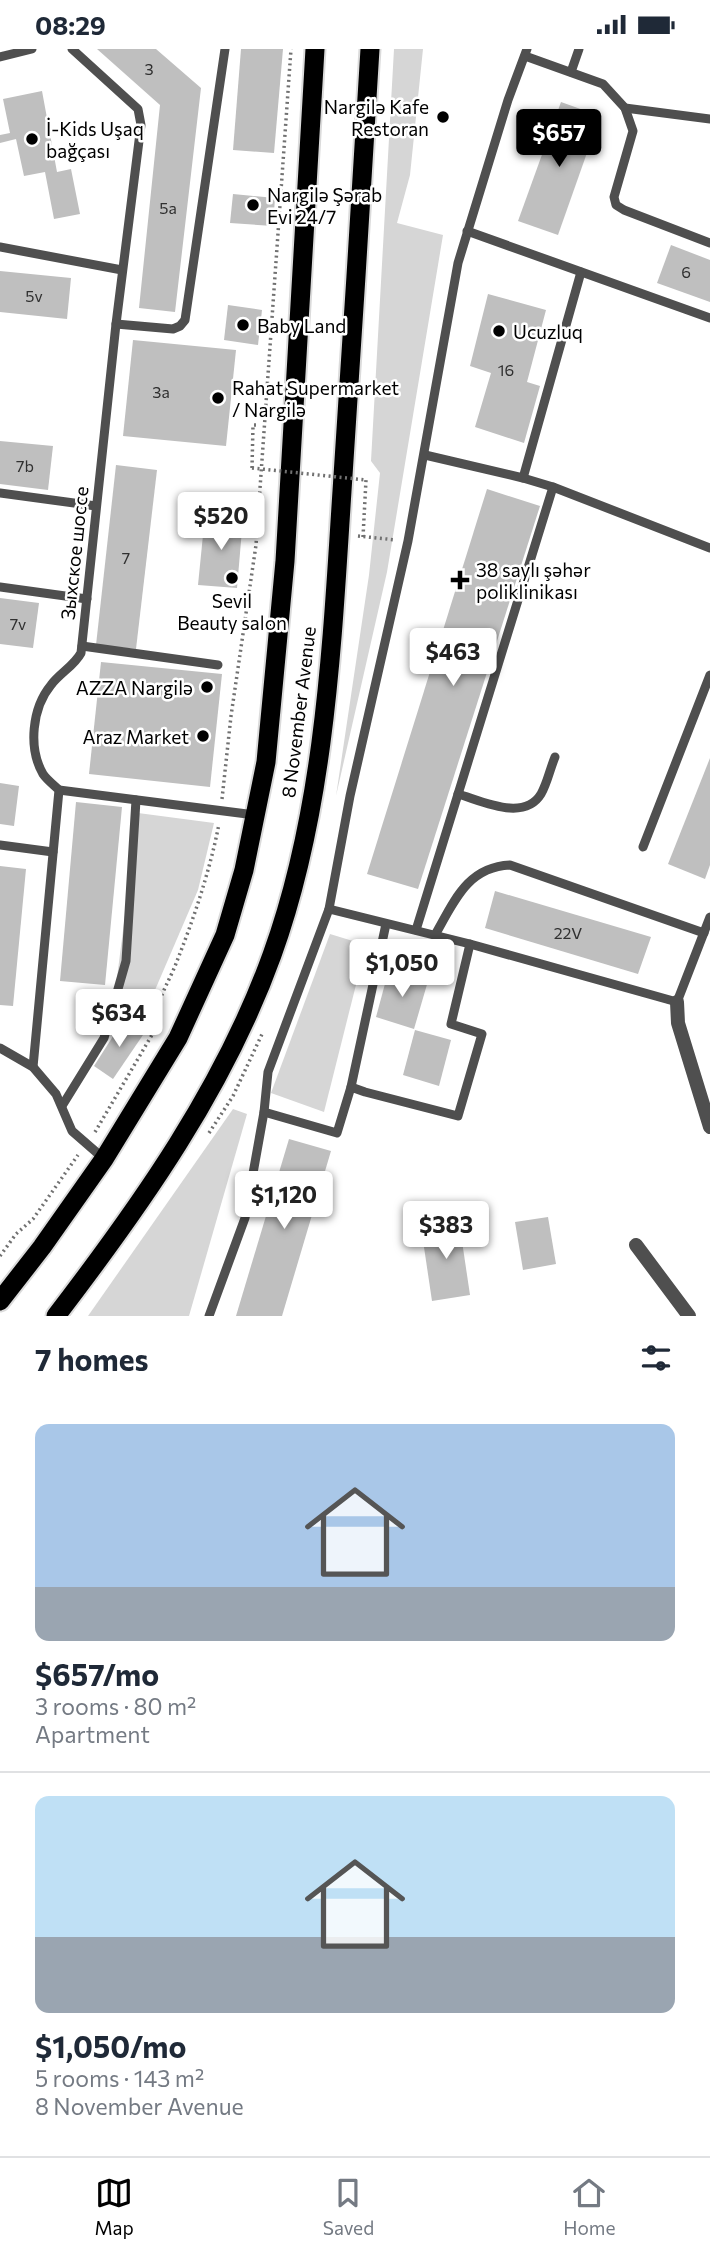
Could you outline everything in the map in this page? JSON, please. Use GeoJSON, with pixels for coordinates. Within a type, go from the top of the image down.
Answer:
{"type":"FeatureCollection","features":[{"type":"Feature","properties":{"kind":"highway","name":"8 November Avenue"},"geometry":{"type":"LineString","coordinates":[[0,1301],[104,1159],[178,1038],[225,935],[244,870],[266,762],[285,561],[315,49]]}},
{"type":"Feature","properties":{"kind":"highway","name":"8 November Avenue"},"geometry":{"type":"LineString","coordinates":[[56,1316],[154,1183],[191,1121],[249,1011],[273,954],[293,887],[317,770],[327,687],[340,535],[370,49]]}},
{"type":"Feature","properties":{"kind":"street"},"geometry":{"type":"LineString","coordinates":[[677,1002],[678,1023],[710,1128]]}},
{"type":"Feature","properties":{"kind":"street"},"geometry":{"type":"LineString","coordinates":[[636,1245],[689,1316]]}},
{"type":"Feature","properties":{"kind":"lane"},"geometry":{"type":"LineString","coordinates":[[0,57],[32,49]]}},
{"type":"Feature","properties":{"kind":"lane","name":"Зыхское шоссе"},"geometry":{"type":"LineString","coordinates":[[59,790],[44,776],[36,755],[34,728],[40,704],[48,688],[76,661],[82,646],[122,270],[141,125],[138,109],[72,49]]}},
{"type":"Feature","properties":{"kind":"lane"},"geometry":{"type":"LineString","coordinates":[[116,324],[173,329],[185,320],[225,49]]}},
{"type":"Feature","properties":{"kind":"lane"},"geometry":{"type":"LineString","coordinates":[[570,72],[579,49]]}},
{"type":"Feature","properties":{"kind":"lane"},"geometry":{"type":"LineString","coordinates":[[209,1316],[245,1218],[264,1112],[268,1072],[329,909],[350,796],[408,541],[458,263],[526,52],[603,84],[625,108],[633,131],[614,197],[616,205],[710,243]]}},
{"type":"Feature","properties":{"kind":"lane"},"geometry":{"type":"LineString","coordinates":[[625,108],[710,119]]}},
{"type":"Feature","properties":{"kind":"lane"},"geometry":{"type":"LineString","coordinates":[[467,231],[710,318]]}},
{"type":"Feature","properties":{"kind":"lane"},"geometry":{"type":"LineString","coordinates":[[0,247],[122,270]]}},
{"type":"Feature","properties":{"kind":"lane"},"geometry":{"type":"LineString","coordinates":[[523,478],[581,272]]}},
{"type":"Feature","properties":{"kind":"lane"},"geometry":{"type":"LineString","coordinates":[[425,455],[553,487],[710,548]]}},
{"type":"Feature","properties":{"kind":"lane"},"geometry":{"type":"LineString","coordinates":[[416,930],[553,487]]}},
{"type":"Feature","properties":{"kind":"lane"},"geometry":{"type":"LineString","coordinates":[[0,493],[96,506]]}},
{"type":"Feature","properties":{"kind":"lane"},"geometry":{"type":"LineString","coordinates":[[0,587],[87,599]]}},
{"type":"Feature","properties":{"kind":"lane"},"geometry":{"type":"LineString","coordinates":[[82,646],[218,665]]}},
{"type":"Feature","properties":{"kind":"lane"},"geometry":{"type":"LineString","coordinates":[[642,847],[710,675]]}},
{"type":"Feature","properties":{"kind":"lane"},"geometry":{"type":"LineString","coordinates":[[458,794],[511,809],[529,806],[540,795],[555,757]]}},
{"type":"Feature","properties":{"kind":"lane"},"geometry":{"type":"LineString","coordinates":[[33,1067],[59,790],[256,815]]}},
{"type":"Feature","properties":{"kind":"lane"},"geometry":{"type":"LineString","coordinates":[[62,1106],[104,1038],[126,961],[136,800]]}},
{"type":"Feature","properties":{"kind":"lane"},"geometry":{"type":"LineString","coordinates":[[0,845],[53,852]]}},
{"type":"Feature","properties":{"kind":"lane"},"geometry":{"type":"LineString","coordinates":[[435,935],[464,885],[499,866],[510,865],[704,933]]}},
{"type":"Feature","properties":{"kind":"lane"},"geometry":{"type":"LineString","coordinates":[[329,909],[470,944],[677,1002],[710,917]]}},
{"type":"Feature","properties":{"kind":"lane"},"geometry":{"type":"LineString","coordinates":[[264,1112],[337,1133],[351,1087],[386,924]]}},
{"type":"Feature","properties":{"kind":"lane"},"geometry":{"type":"LineString","coordinates":[[351,1087],[458,1116],[482,1034],[451,1024],[470,944]]}},
{"type":"Feature","properties":{"kind":"lane"},"geometry":{"type":"LineString","coordinates":[[0,1048],[33,1067],[56,1094],[72,1131],[104,1159]]}},
{"type":"Feature","properties":{"kind":"path"},"geometry":{"type":"LineString","coordinates":[[259,425],[253,425],[252,468],[366,480],[363,537]]}},
{"type":"Feature","properties":{"kind":"path"},"geometry":{"type":"LineString","coordinates":[[340,535],[408,541]]}},
{"type":"Feature","properties":{"kind":"shaded area"},"geometry":{"type":"Polygon","coordinates":[[[394,49],[423,49],[410,175],[397,223],[443,235],[387,572],[336,796],[369,575],[380,473],[371,461],[394,49]]]}},
{"type":"Feature","properties":{"kind":"shaded area"},"geometry":{"type":"Polygon","coordinates":[[[138,813],[214,823],[198,890],[146,1011],[114,1001],[138,813]]]}},
{"type":"Feature","properties":{"kind":"shaded area"},"geometry":{"type":"Polygon","coordinates":[[[330,934],[366,945],[324,1112],[271,1093],[330,934]]]}},
{"type":"Feature","properties":{"kind":"shaded area"},"geometry":{"type":"Polygon","coordinates":[[[233,1109],[247,1114],[189,1316],[88,1316],[233,1109]]]}},
{"type":"Feature","properties":{"kind":"building"},"geometry":{"type":"Polygon","coordinates":[[[97,49],[156,49],[201,88],[175,312],[139,308],[160,105],[97,49]]]}},
{"type":"Feature","properties":{"kind":"building"},"geometry":{"type":"Polygon","coordinates":[[[241,49],[283,49],[274,153],[233,150],[241,49]]]}},
{"type":"Feature","properties":{"kind":"building"},"geometry":{"type":"Polygon","coordinates":[[[42,91],[57,172],[71,169],[80,214],[54,219],[45,172],[24,176],[16,139],[0,143],[0,135],[10,133],[3,99],[42,91]]]}},
{"type":"Feature","properties":{"kind":"building"},"geometry":{"type":"Polygon","coordinates":[[[561,102],[600,116],[558,235],[518,221],[561,102]]]}},
{"type":"Feature","properties":{"kind":"building","name":"Nargilə Şərab Evi 24/7"},"geometry":{"type":"Polygon","coordinates":[[[233,194],[275,198],[273,226],[230,223],[233,194]]]}},
{"type":"Feature","properties":{"kind":"building"},"geometry":{"type":"Polygon","coordinates":[[[671,245],[710,260],[710,302],[657,283],[671,245]]]}},
{"type":"Feature","properties":{"kind":"building"},"geometry":{"type":"Polygon","coordinates":[[[0,271],[71,278],[67,319],[0,312],[0,271]]]}},
{"type":"Feature","properties":{"kind":"building"},"geometry":{"type":"Polygon","coordinates":[[[488,294],[546,310],[527,382],[540,386],[524,443],[475,427],[491,373],[470,366],[488,294]]]}},
{"type":"Feature","properties":{"kind":"building","name":"Baby Land"},"geometry":{"type":"Polygon","coordinates":[[[228,305],[262,310],[258,345],[224,340],[228,305]]]}},
{"type":"Feature","properties":{"kind":"building"},"geometry":{"type":"Polygon","coordinates":[[[133,340],[236,350],[226,446],[123,436],[133,340]]]}},
{"type":"Feature","properties":{"kind":"building"},"geometry":{"type":"Polygon","coordinates":[[[0,441],[53,446],[48,490],[0,484],[0,441]]]}},
{"type":"Feature","properties":{"kind":"building"},"geometry":{"type":"Polygon","coordinates":[[[116,465],[157,470],[136,649],[96,645],[116,465]]]}},
{"type":"Feature","properties":{"kind":"building"},"geometry":{"type":"Polygon","coordinates":[[[487,489],[540,506],[418,889],[367,874],[487,489]]]}},
{"type":"Feature","properties":{"kind":"building"},"geometry":{"type":"Polygon","coordinates":[[[205,515],[243,518],[237,588],[198,585],[205,515]]]}},
{"type":"Feature","properties":{"kind":"building"},"geometry":{"type":"Polygon","coordinates":[[[0,598],[39,603],[33,648],[0,644],[0,598]]]}},
{"type":"Feature","properties":{"kind":"building"},"geometry":{"type":"Polygon","coordinates":[[[101,662],[222,674],[210,787],[89,774],[101,662]]]}},
{"type":"Feature","properties":{"kind":"building"},"geometry":{"type":"Polygon","coordinates":[[[710,758],[710,865],[705,879],[668,864],[710,758]]]}},
{"type":"Feature","properties":{"kind":"building"},"geometry":{"type":"Polygon","coordinates":[[[0,783],[19,786],[14,826],[0,824],[0,783]]]}},
{"type":"Feature","properties":{"kind":"building"},"geometry":{"type":"Polygon","coordinates":[[[76,802],[122,807],[105,985],[60,981],[76,802]]]}},
{"type":"Feature","properties":{"kind":"building"},"geometry":{"type":"Polygon","coordinates":[[[0,866],[26,869],[13,1006],[0,1005],[0,866]]]}},
{"type":"Feature","properties":{"kind":"building"},"geometry":{"type":"Polygon","coordinates":[[[495,891],[651,937],[638,974],[485,928],[495,891]]]}},
{"type":"Feature","properties":{"kind":"building"},"geometry":{"type":"Polygon","coordinates":[[[389,969],[428,981],[414,1029],[376,1017],[389,969]]]}},
{"type":"Feature","properties":{"kind":"building"},"geometry":{"type":"Polygon","coordinates":[[[124,1019],[145,1032],[113,1079],[94,1066],[124,1019]]]}},
{"type":"Feature","properties":{"kind":"building"},"geometry":{"type":"Polygon","coordinates":[[[415,1030],[451,1040],[439,1086],[403,1075],[415,1030]]]}},
{"type":"Feature","properties":{"kind":"building"},"geometry":{"type":"Polygon","coordinates":[[[289,1139],[331,1151],[282,1316],[236,1316],[289,1139]]]}},
{"type":"Feature","properties":{"kind":"building"},"geometry":{"type":"Polygon","coordinates":[[[548,1217],[556,1264],[523,1270],[515,1222],[548,1217]]]}},
{"type":"Feature","properties":{"kind":"building"},"geometry":{"type":"Polygon","coordinates":[[[459,1221],[470,1295],[432,1301],[421,1227],[459,1221]]]}},
{"type":"Feature","properties":{"kind":"place","name":"Nargilə Kafe Restoran"},"geometry":{"type":"Point","coordinates":[443,117]}},
{"type":"Feature","properties":{"kind":"place","name":"İ-Kids Uşaq bağçası"},"geometry":{"type":"Point","coordinates":[32,139]}},
{"type":"Feature","properties":{"kind":"place","name":"Nargilə Şərab Evi 24/7"},"geometry":{"type":"Point","coordinates":[253,205]}},
{"type":"Feature","properties":{"kind":"place","name":"Baby Land"},"geometry":{"type":"Point","coordinates":[243,325]}},
{"type":"Feature","properties":{"kind":"place","name":"Ucuzluq"},"geometry":{"type":"Point","coordinates":[499,331]}},
{"type":"Feature","properties":{"kind":"place","name":"Rahat Supermarket / Nargilə"},"geometry":{"type":"Point","coordinates":[218,398]}},
{"type":"Feature","properties":{"kind":"place","name":"Sevil Beauty salon"},"geometry":{"type":"Point","coordinates":[232,578]}},
{"type":"Feature","properties":{"kind":"place","name":"38 saylı şəhər poliklinikası"},"geometry":{"type":"Point","coordinates":[460,580]}},
{"type":"Feature","properties":{"kind":"place","name":"AZZA Nargilə"},"geometry":{"type":"Point","coordinates":[207,687]}},
{"type":"Feature","properties":{"kind":"place","name":"Araz Market"},"geometry":{"type":"Point","coordinates":[203,736]}}]}
